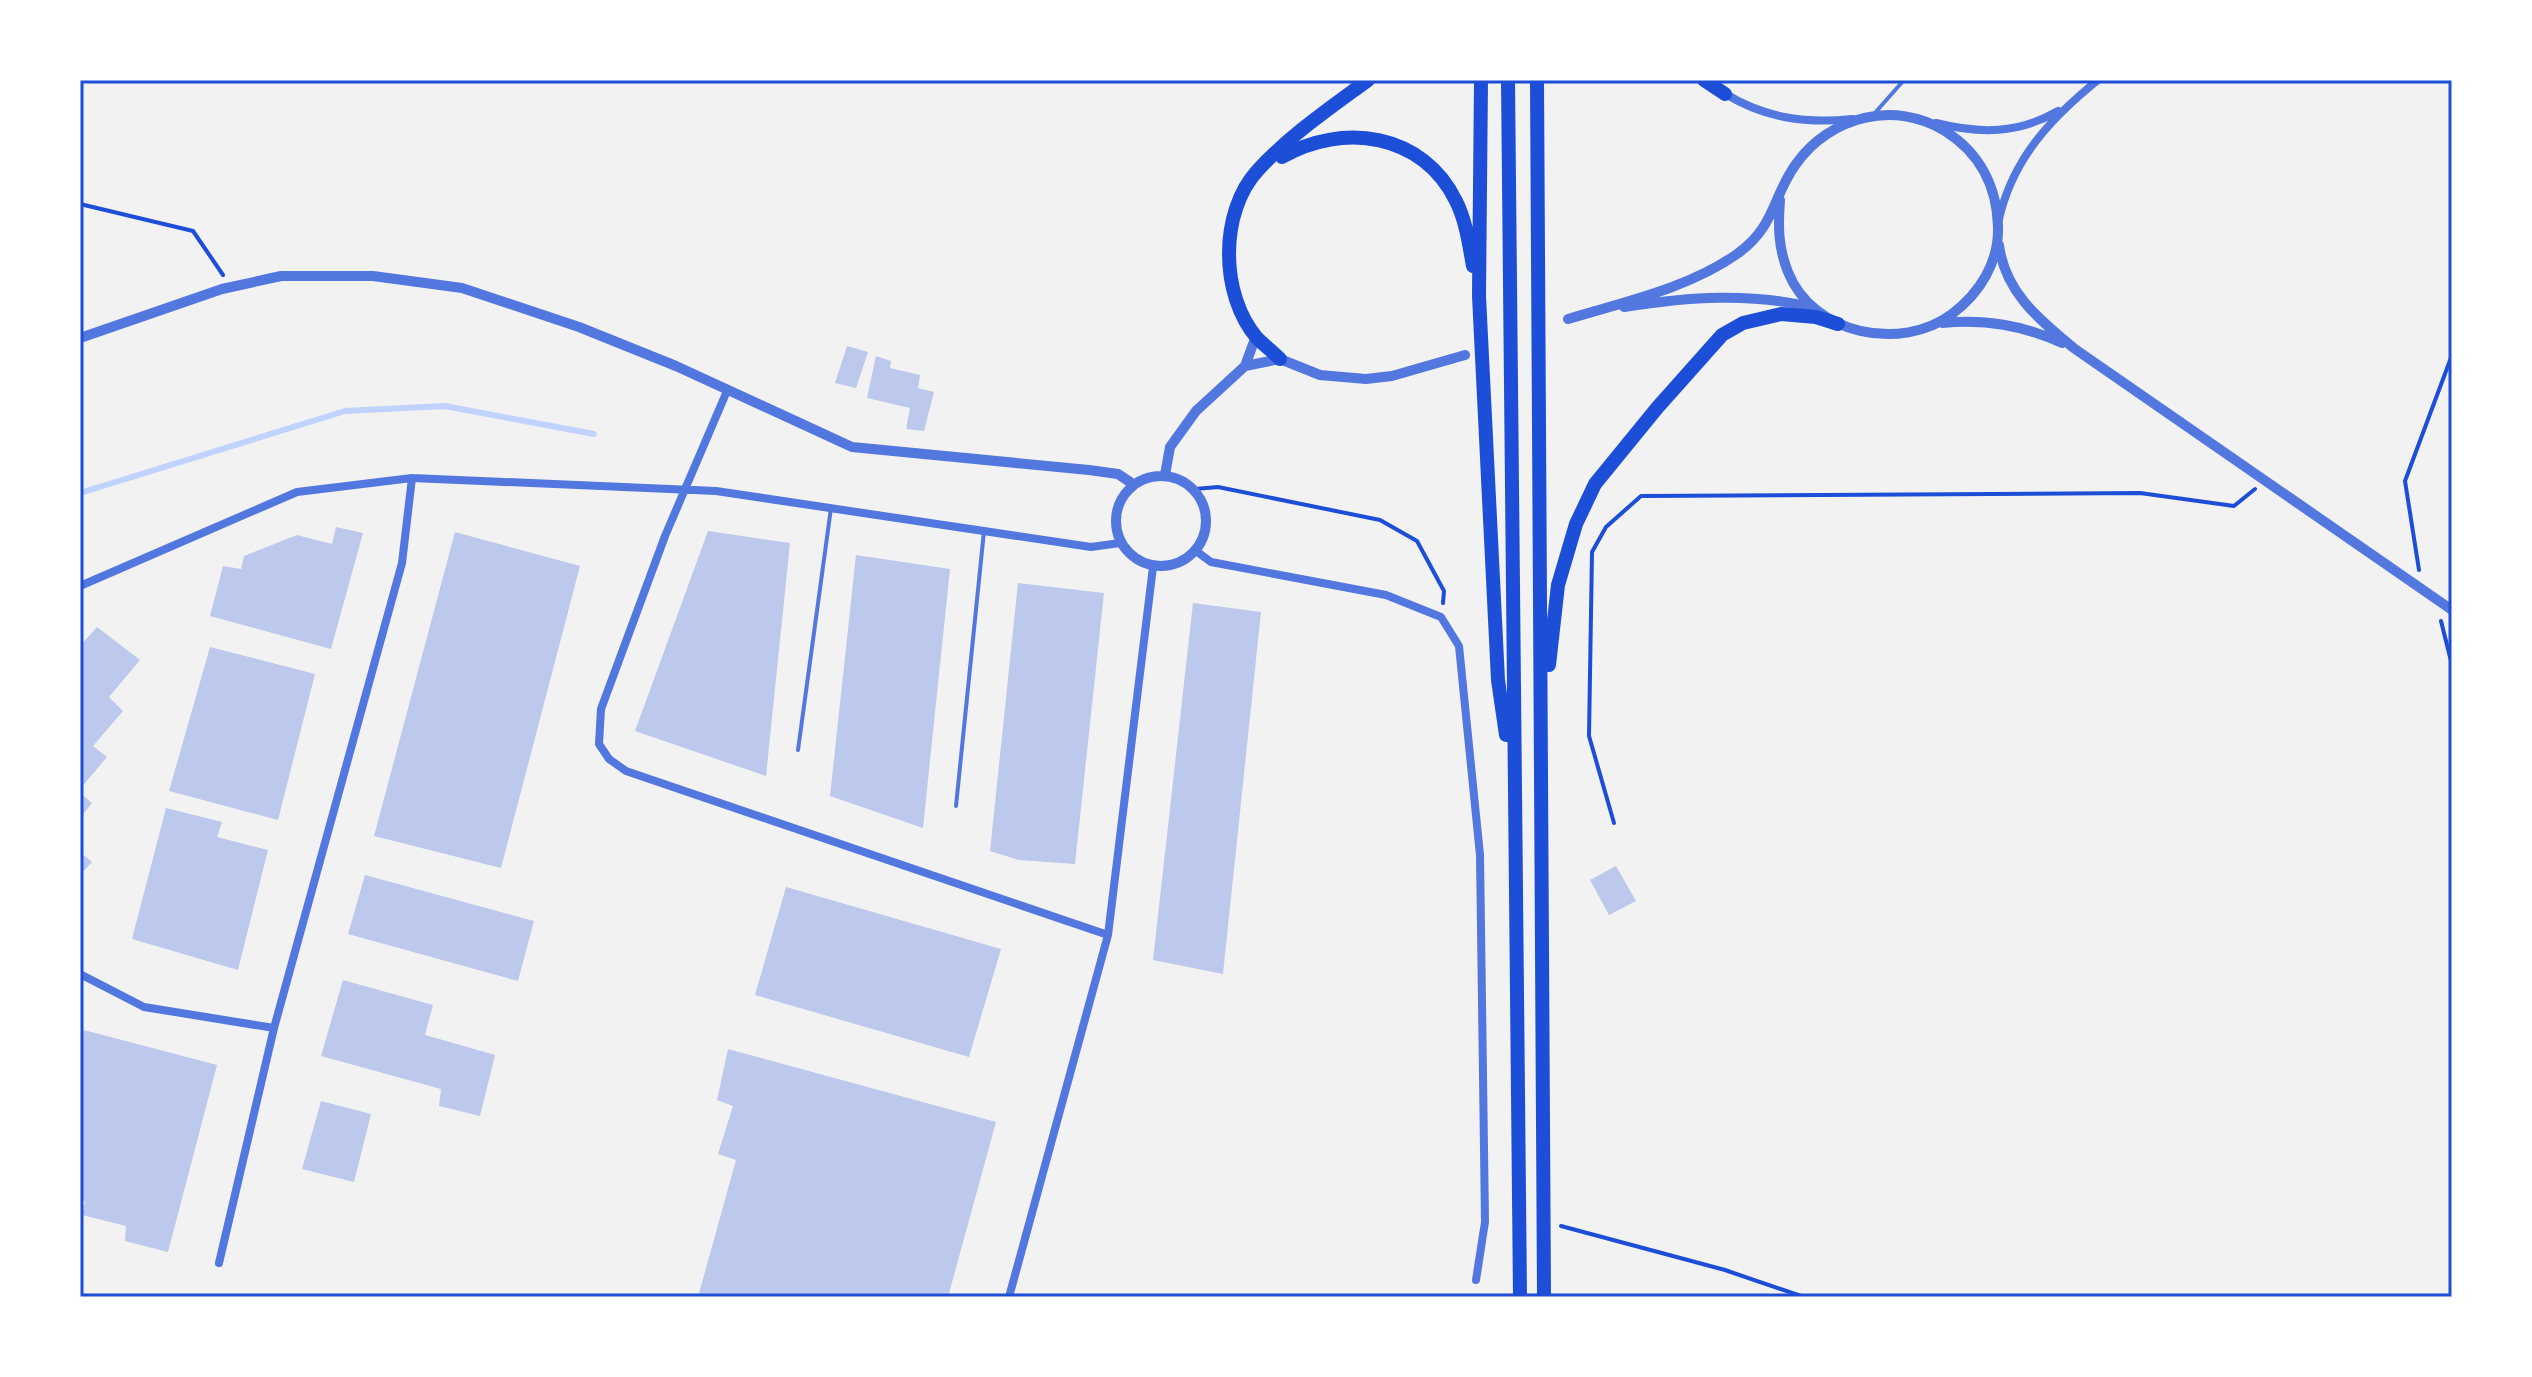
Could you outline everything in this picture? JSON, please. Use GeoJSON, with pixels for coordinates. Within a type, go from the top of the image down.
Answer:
{"type":"FeatureCollection","features":[{"type":"Feature","properties":{"kind":"highway"},"geometry":{"type":"LineString","coordinates":[[1280,359],[1256,336],[1237,301],[1229,262],[1239,200],[1257,171],[1312,121],[1368,80]]}},
{"type":"Feature","properties":{"kind":"highway"},"geometry":{"type":"LineString","coordinates":[[1481,80],[1479,296],[1498,680],[1514,797]]}},
{"type":"Feature","properties":{"kind":"highway"},"geometry":{"type":"LineString","coordinates":[[1508,80],[1520,1297]]}},
{"type":"Feature","properties":{"kind":"highway"},"geometry":{"type":"LineString","coordinates":[[1537,80],[1544,1297]]}},
{"type":"Feature","properties":{"kind":"highway"},"geometry":{"type":"LineString","coordinates":[[1704,80],[1725,94]]}},
{"type":"Feature","properties":{"kind":"highway"},"geometry":{"type":"LineString","coordinates":[[1257,171],[1294,150],[1338,136],[1359,136],[1407,149],[1427,162],[1454,197],[1464,219],[1479,296]]}},
{"type":"Feature","properties":{"kind":"highway"},"geometry":{"type":"LineString","coordinates":[[1542,721],[1558,585],[1576,524],[1595,484],[1722,335],[1762,316],[1781,314],[1816,317],[1838,324]]}},
{"type":"Feature","properties":{"kind":"street"},"geometry":{"type":"LineString","coordinates":[[1713,80],[1725,94],[1782,118],[1820,123],[1892,114],[1969,130],[1997,131],[2039,121],[2065,107]]}},
{"type":"Feature","properties":{"kind":"street"},"geometry":{"type":"LineString","coordinates":[[1998,224],[2018,163],[2065,107],[2098,80]]}},
{"type":"Feature","properties":{"kind":"street"},"geometry":{"type":"LineString","coordinates":[[1568,319],[1694,278],[1720,265],[1757,237],[1780,200],[1794,165],[1820,137],[1854,119]]}},
{"type":"Feature","properties":{"kind":"street"},"geometry":{"type":"LineString","coordinates":[[1929,122],[1962,142],[1986,172],[1998,205],[2001,262],[2019,298],[2075,349],[2452,610]]}},
{"type":"Feature","properties":{"kind":"street"},"geometry":{"type":"LineString","coordinates":[[1780,200],[1778,238],[1789,275],[1818,309],[1838,324],[1872,335],[1895,334],[1940,323],[1994,321],[2019,326],[2075,349]]}},
{"type":"Feature","properties":{"kind":"street"},"geometry":{"type":"LineString","coordinates":[[1940,323],[1968,302],[1982,283],[1999,239]]}},
{"type":"Feature","properties":{"kind":"street"},"geometry":{"type":"LineString","coordinates":[[80,338],[231,287],[297,276],[373,276],[462,288],[579,327],[676,366],[852,447],[1089,470],[1118,474],[1133,484]]}},
{"type":"Feature","properties":{"kind":"street"},"geometry":{"type":"LineString","coordinates":[[1590,312],[1692,298],[1765,299],[1818,309]]}},
{"type":"Feature","properties":{"kind":"street"},"geometry":{"type":"LineString","coordinates":[[1165,475],[1170,447],[1196,411],[1245,366],[1256,336]]}},
{"type":"Feature","properties":{"kind":"street"},"geometry":{"type":"LineString","coordinates":[[1245,366],[1280,359],[1320,375],[1366,379],[1392,376],[1465,355]]}},
{"type":"Feature","properties":{"kind":"street"},"geometry":{"type":"LineString","coordinates":[[727,391],[687,491],[665,536],[601,709],[599,744],[609,759],[626,771],[1108,935]]}},
{"type":"Feature","properties":{"kind":"street"},"geometry":{"type":"LineString","coordinates":[[1165,475],[1195,489],[1206,510],[1206,533],[1196,551],[1180,563],[1153,567],[1133,558],[1120,543],[1114,521],[1121,497],[1133,484],[1165,475]]}},
{"type":"Feature","properties":{"kind":"street"},"geometry":{"type":"LineString","coordinates":[[219,1263],[274,1028],[402,563],[412,478]]}},
{"type":"Feature","properties":{"kind":"street"},"geometry":{"type":"LineString","coordinates":[[80,586],[297,492],[412,478],[716,491],[1091,547],[1120,543]]}},
{"type":"Feature","properties":{"kind":"street"},"geometry":{"type":"LineString","coordinates":[[1196,551],[1211,562],[1386,595],[1441,617],[1459,646],[1480,855],[1485,1222],[1476,1280]]}},
{"type":"Feature","properties":{"kind":"street"},"geometry":{"type":"LineString","coordinates":[[1009,1297],[1108,935],[1153,567]]}},
{"type":"Feature","properties":{"kind":"street"},"geometry":{"type":"LineString","coordinates":[[80,974],[90,983],[144,1007],[274,1028]]}},
{"type":"Feature","properties":{"kind":"lane"},"geometry":{"type":"LineString","coordinates":[[1873,116],[1904,80]]}},
{"type":"Feature","properties":{"kind":"lane"},"geometry":{"type":"LineString","coordinates":[[798,750],[831,508]]}},
{"type":"Feature","properties":{"kind":"lane"},"geometry":{"type":"LineString","coordinates":[[956,806],[984,531]]}},
{"type":"Feature","properties":{"kind":"path"},"geometry":{"type":"LineString","coordinates":[[80,204],[193,231],[231,287]]}},
{"type":"Feature","properties":{"kind":"path"},"geometry":{"type":"LineString","coordinates":[[2422,590],[2405,481],[2452,355]]}},
{"type":"Feature","properties":{"kind":"path"},"geometry":{"type":"LineString","coordinates":[[1614,823],[1589,736],[1592,552],[1606,527],[1641,496],[2140,493],[2234,506],[2267,481]]}},
{"type":"Feature","properties":{"kind":"path"},"geometry":{"type":"LineString","coordinates":[[1195,489],[1218,487],[1380,520],[1417,541],[1444,591],[1441,617]]}},
{"type":"Feature","properties":{"kind":"path"},"geometry":{"type":"LineString","coordinates":[[2436,599],[2452,665]]}},
{"type":"Feature","properties":{"kind":"path"},"geometry":{"type":"LineString","coordinates":[[1559,1226],[1725,1270],[1804,1297]]}},
{"type":"Feature","properties":{"kind":"building"},"geometry":{"type":"Polygon","coordinates":[[[847,346],[868,352],[856,388],[835,383],[847,346]]]}},
{"type":"Feature","properties":{"kind":"building"},"geometry":{"type":"Polygon","coordinates":[[[876,356],[891,361],[890,368],[920,375],[918,388],[934,392],[924,431],[906,429],[910,408],[867,398],[876,356]]]}},
{"type":"Feature","properties":{"kind":"building"},"geometry":{"type":"Polygon","coordinates":[[[336,527],[363,533],[331,649],[210,616],[223,566],[241,569],[244,556],[297,535],[332,544],[336,527]]]}},
{"type":"Feature","properties":{"kind":"building"},"geometry":{"type":"Polygon","coordinates":[[[708,531],[790,543],[766,776],[635,731],[708,531]]]}},
{"type":"Feature","properties":{"kind":"building"},"geometry":{"type":"Polygon","coordinates":[[[455,532],[580,566],[501,868],[374,836],[455,532]]]}},
{"type":"Feature","properties":{"kind":"building"},"geometry":{"type":"Polygon","coordinates":[[[856,555],[950,569],[923,828],[830,796],[856,555]]]}},
{"type":"Feature","properties":{"kind":"building"},"geometry":{"type":"Polygon","coordinates":[[[1018,583],[1104,593],[1075,864],[1019,860],[990,851],[1018,583]]]}},
{"type":"Feature","properties":{"kind":"building"},"geometry":{"type":"Polygon","coordinates":[[[1193,603],[1261,612],[1223,974],[1153,960],[1193,603]]]}},
{"type":"Feature","properties":{"kind":"building"},"geometry":{"type":"Polygon","coordinates":[[[97,627],[140,660],[109,697],[123,711],[93,746],[107,757],[80,789],[80,646],[97,627]]]}},
{"type":"Feature","properties":{"kind":"building"},"geometry":{"type":"Polygon","coordinates":[[[210,647],[315,674],[278,820],[169,791],[210,647]]]}},
{"type":"Feature","properties":{"kind":"building"},"geometry":{"type":"Polygon","coordinates":[[[80,793],[92,803],[80,818],[80,793]]]}},
{"type":"Feature","properties":{"kind":"building"},"geometry":{"type":"Polygon","coordinates":[[[166,808],[222,822],[217,837],[268,850],[238,970],[132,939],[166,808]]]}},
{"type":"Feature","properties":{"kind":"building"},"geometry":{"type":"Polygon","coordinates":[[[80,852],[92,862],[80,875],[80,852]]]}},
{"type":"Feature","properties":{"kind":"building"},"geometry":{"type":"Polygon","coordinates":[[[1616,866],[1636,901],[1609,915],[1590,880],[1616,866]]]}},
{"type":"Feature","properties":{"kind":"building"},"geometry":{"type":"Polygon","coordinates":[[[365,875],[534,921],[518,981],[348,934],[365,875]]]}},
{"type":"Feature","properties":{"kind":"building"},"geometry":{"type":"Polygon","coordinates":[[[786,887],[1001,949],[969,1057],[755,995],[786,887]]]}},
{"type":"Feature","properties":{"kind":"building"},"geometry":{"type":"Polygon","coordinates":[[[343,980],[433,1005],[425,1035],[495,1055],[480,1116],[439,1106],[441,1089],[321,1056],[343,980]]]}},
{"type":"Feature","properties":{"kind":"building"},"geometry":{"type":"Polygon","coordinates":[[[84,1030],[217,1065],[168,1252],[125,1241],[126,1226],[82,1215],[85,1201],[80,1200],[80,1046],[84,1030]]]}},
{"type":"Feature","properties":{"kind":"building"},"geometry":{"type":"Polygon","coordinates":[[[728,1049],[996,1122],[948,1297],[698,1297],[736,1160],[718,1154],[733,1106],[717,1100],[728,1049]]]}},
{"type":"Feature","properties":{"kind":"building"},"geometry":{"type":"Polygon","coordinates":[[[321,1101],[371,1114],[354,1182],[302,1169],[321,1101]]]}},
{"type":"Feature","properties":{"kind":"waterway"},"geometry":{"type":"LineString","coordinates":[[80,493],[345,411],[445,406],[594,434]]}}]}
